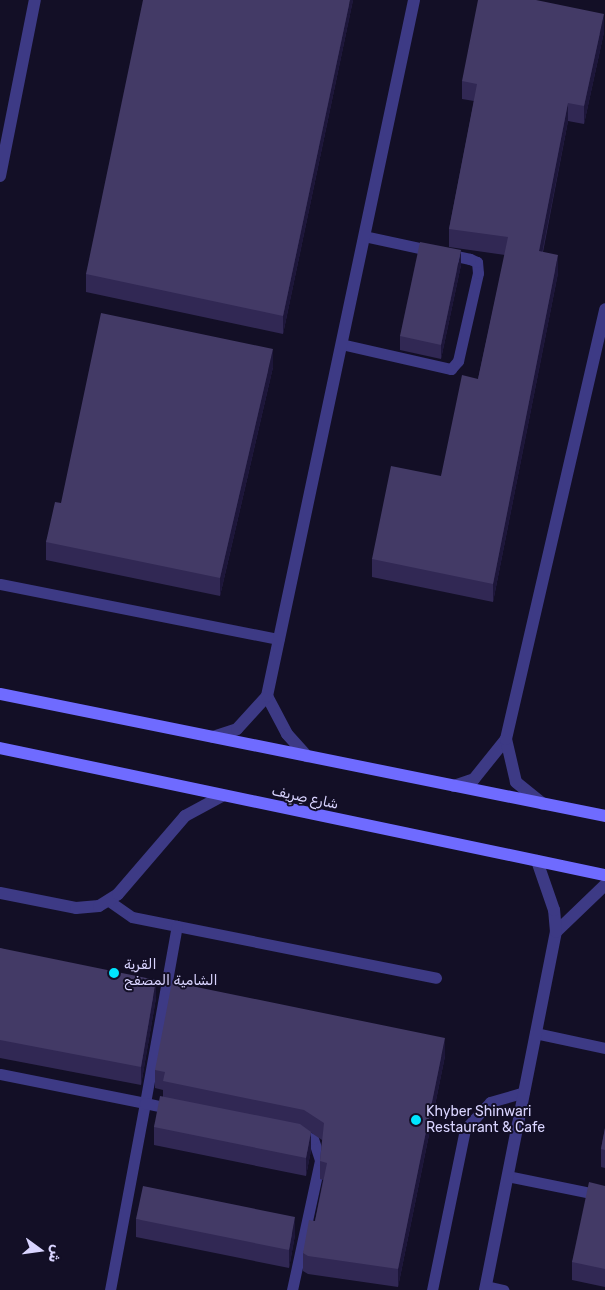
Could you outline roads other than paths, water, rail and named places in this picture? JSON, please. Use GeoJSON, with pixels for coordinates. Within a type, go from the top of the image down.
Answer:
{"type":"FeatureCollection","features":[{"type":"Feature","properties":{"kind":"main road"},"geometry":{"type":"LineString","coordinates":[[0,694],[605,816]]}},
{"type":"Feature","properties":{"kind":"main road","name":"شارع صِرِيف"},"geometry":{"type":"LineString","coordinates":[[0,748],[605,875]]}},
{"type":"Feature","properties":{"kind":"street"},"geometry":{"type":"LineString","coordinates":[[0,176],[32,0]]}},
{"type":"Feature","properties":{"kind":"street"},"geometry":{"type":"LineString","coordinates":[[213,737],[237,728],[267,696],[414,0]]}},
{"type":"Feature","properties":{"kind":"street"},"geometry":{"type":"LineString","coordinates":[[454,786],[474,779],[506,739],[605,309]]}},
{"type":"Feature","properties":{"kind":"street"},"geometry":{"type":"LineString","coordinates":[[267,696],[287,734],[307,756]]}},
{"type":"Feature","properties":{"kind":"street"},"geometry":{"type":"LineString","coordinates":[[506,739],[516,782],[543,804]]}},
{"type":"Feature","properties":{"kind":"street"},"geometry":{"type":"LineString","coordinates":[[0,893],[82,908],[109,901],[185,816],[222,796]]}},
{"type":"Feature","properties":{"kind":"street"},"geometry":{"type":"LineString","coordinates":[[486,1288],[556,932],[553,904],[536,861]]}},
{"type":"Feature","properties":{"kind":"street"},"geometry":{"type":"LineString","coordinates":[[556,932],[605,885]]}},
{"type":"Feature","properties":{"kind":"lane"},"geometry":{"type":"LineString","coordinates":[[342,344],[451,369],[458,361],[478,273],[476,262],[470,258],[364,236]]}},
{"type":"Feature","properties":{"kind":"lane"},"geometry":{"type":"LineString","coordinates":[[0,584],[279,638]]}},
{"type":"Feature","properties":{"kind":"lane"},"geometry":{"type":"LineString","coordinates":[[109,901],[132,917],[436,978]]}},
{"type":"Feature","properties":{"kind":"lane"},"geometry":{"type":"LineString","coordinates":[[113,1289],[134,1194],[145,1103],[177,926]]}},
{"type":"Feature","properties":{"kind":"lane"},"geometry":{"type":"LineString","coordinates":[[536,1033],[605,1048]]}},
{"type":"Feature","properties":{"kind":"lane"},"geometry":{"type":"LineString","coordinates":[[0,1074],[182,1110]]}},
{"type":"Feature","properties":{"kind":"lane"},"geometry":{"type":"LineString","coordinates":[[432,1290],[465,1129],[490,1102],[524,1092]]}},
{"type":"Feature","properties":{"kind":"lane"},"geometry":{"type":"LineString","coordinates":[[284,1131],[313,1139],[319,1147],[306,1230],[292,1290]]}},
{"type":"Feature","properties":{"kind":"lane"},"geometry":{"type":"LineString","coordinates":[[507,1176],[605,1196]]}},
{"type":"Feature","properties":{"kind":"lane"},"geometry":{"type":"LineString","coordinates":[[287,1226],[306,1230]]}},
{"type":"Feature","properties":{"kind":"lane"},"geometry":{"type":"LineString","coordinates":[[486,1288],[504,1290]]}},
{"type":"Feature","properties":{"kind":"place","name":"القرية الشامية المصفح"},"geometry":{"type":"Point","coordinates":[114,973]}},
{"type":"Feature","properties":{"kind":"place","name":"Khyber Shinwari Restaurant & Cafe"},"geometry":{"type":"Point","coordinates":[416,1120]}}]}
